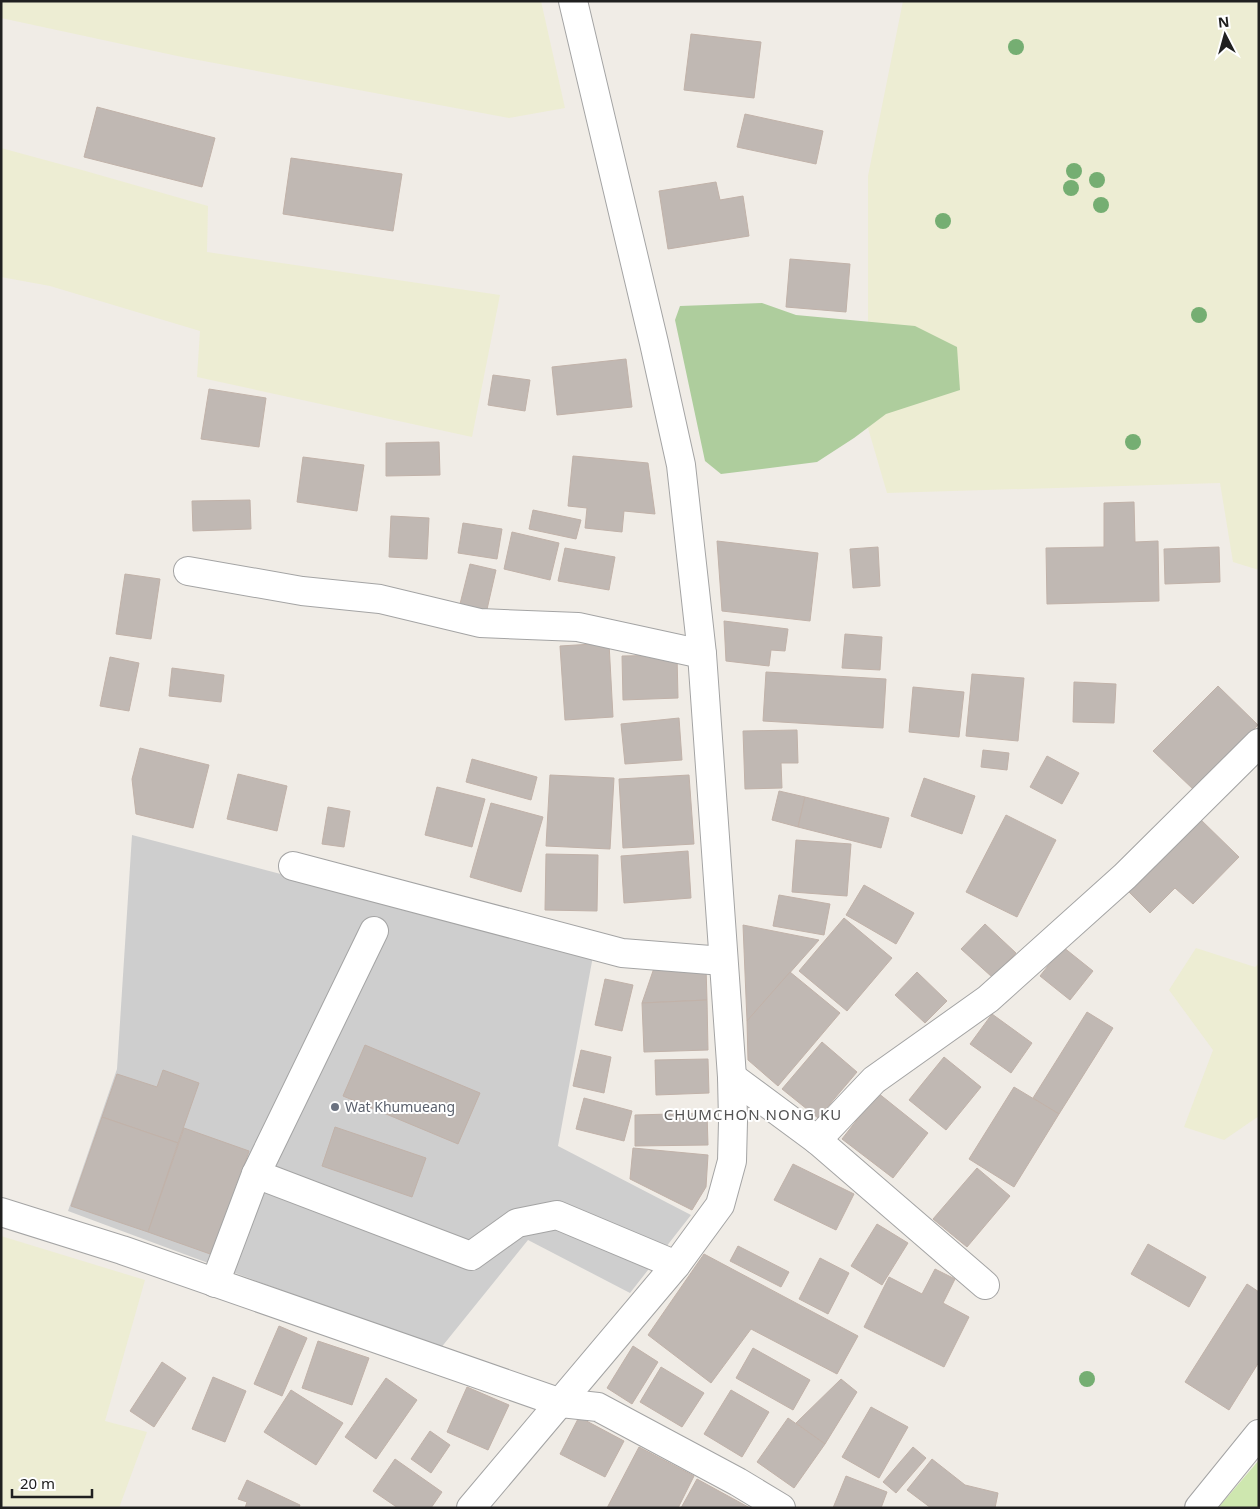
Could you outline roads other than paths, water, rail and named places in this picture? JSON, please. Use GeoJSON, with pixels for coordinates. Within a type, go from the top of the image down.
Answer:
{"type":"FeatureCollection","features":[{"type":"Feature","properties":{"kind":"street"},"geometry":{"type":"LineString","coordinates":[[471,1508],[676,1266],[720,1205],[732,1161],[732,1077],[702,654],[681,465],[573,1]]}},
{"type":"Feature","properties":{"kind":"street"},"geometry":{"type":"LineString","coordinates":[[188,571],[302,591],[380,599],[480,623],[578,627],[702,654]]}},
{"type":"Feature","properties":{"kind":"street"},"geometry":{"type":"LineString","coordinates":[[817,1140],[874,1080],[988,999],[1125,876],[1259,743]]}},
{"type":"Feature","properties":{"kind":"street"},"geometry":{"type":"LineString","coordinates":[[293,866],[622,953],[723,961]]}},
{"type":"Feature","properties":{"kind":"street"},"geometry":{"type":"LineString","coordinates":[[215,1283],[256,1174],[374,931]]}},
{"type":"Feature","properties":{"kind":"street"},"geometry":{"type":"LineString","coordinates":[[732,1077],[817,1140],[984,1285]]}},
{"type":"Feature","properties":{"kind":"street"},"geometry":{"type":"LineString","coordinates":[[256,1174],[471,1256],[517,1223],[557,1215],[676,1266]]}},
{"type":"Feature","properties":{"kind":"street"},"geometry":{"type":"LineString","coordinates":[[1,1212],[122,1250],[561,1403],[598,1407],[738,1482],[782,1508]]}},
{"type":"Feature","properties":{"kind":"street"},"geometry":{"type":"LineString","coordinates":[[1199,1508],[1259,1434]]}},
{"type":"Feature","properties":{"kind":"place","name":"Wat Khumueang"},"geometry":{"type":"Point","coordinates":[335,1107]}},
{"type":"Feature","properties":{"kind":"district","name":"CHUMCHON NONG KU"},"geometry":{"type":"Point","coordinates":[753,1115]}}]}
